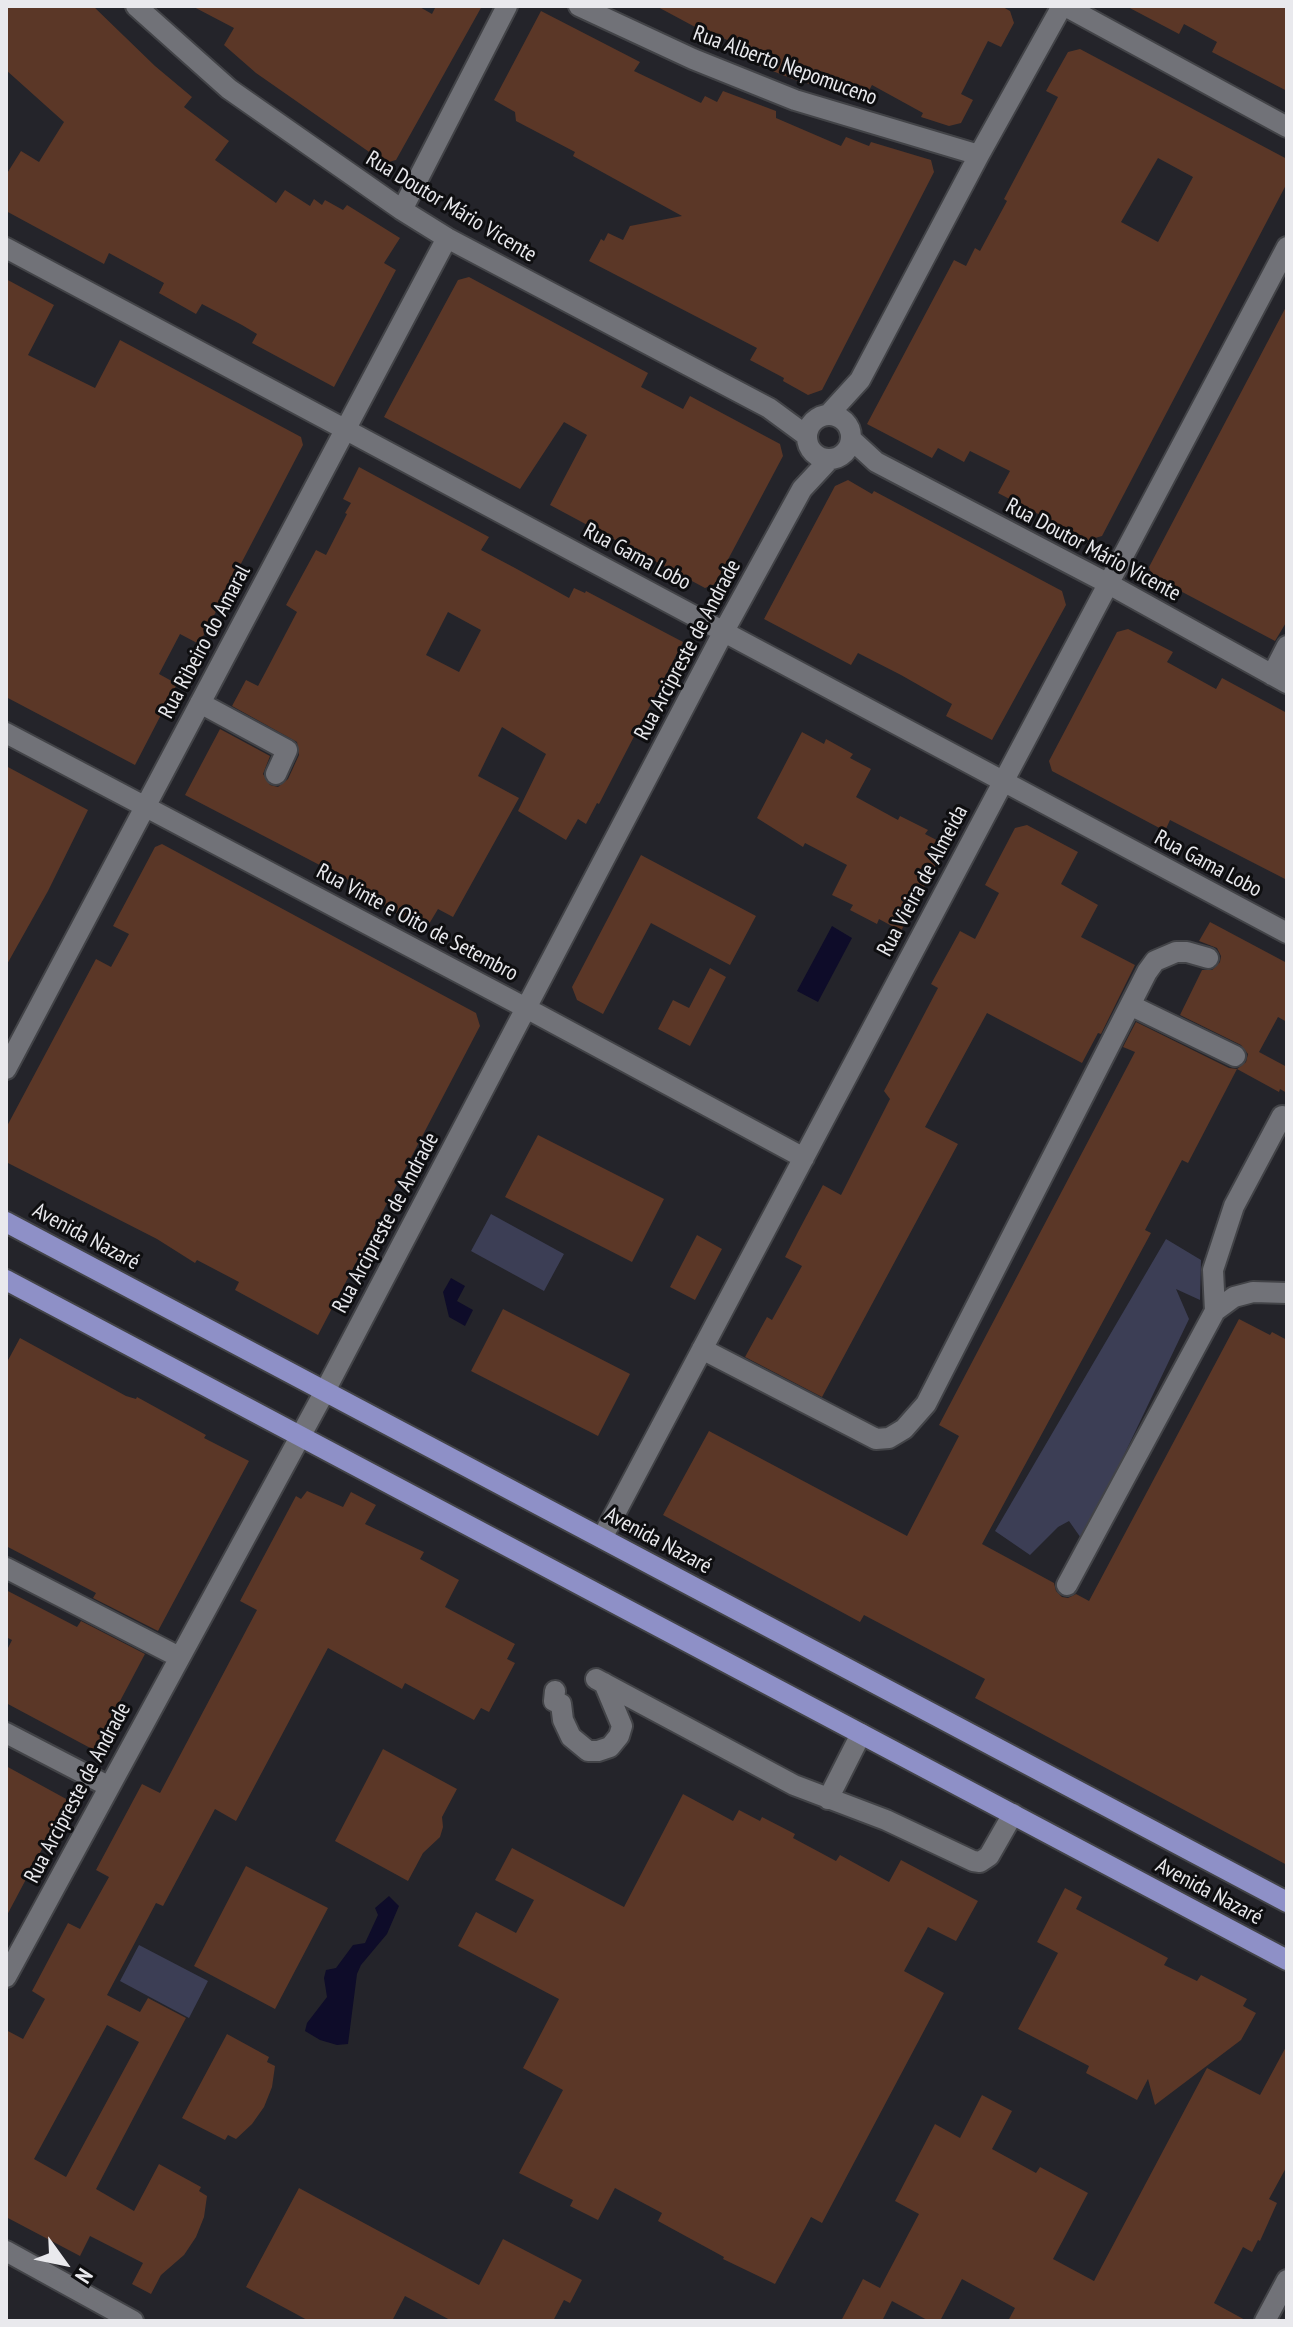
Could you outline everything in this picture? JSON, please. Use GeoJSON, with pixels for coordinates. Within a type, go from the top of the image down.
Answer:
{"type":"FeatureCollection","features":[{"type":"Feature","properties":{"kind":"main road","name":"Avenida Nazaré"},"geometry":{"type":"LineString","coordinates":[[6,1222],[1287,1902]]}},
{"type":"Feature","properties":{"kind":"main road","name":"Avenida Nazaré"},"geometry":{"type":"LineString","coordinates":[[6,1280],[1287,1960]]}},
{"type":"Feature","properties":{"kind":"street","name":"Rua Doutor Mário Vicente"},"geometry":{"type":"LineString","coordinates":[[136,6],[229,89],[447,238],[769,408],[815,428]]}},
{"type":"Feature","properties":{"kind":"street"},"geometry":{"type":"LineString","coordinates":[[402,210],[507,6]]}},
{"type":"Feature","properties":{"kind":"street","name":"Rua Alberto Nepomuceno"},"geometry":{"type":"LineString","coordinates":[[579,6],[693,59],[795,100],[979,155]]}},
{"type":"Feature","properties":{"kind":"street"},"geometry":{"type":"LineString","coordinates":[[843,446],[860,380],[979,155],[1064,6],[1287,127]]}},
{"type":"Feature","properties":{"kind":"street","name":"Rua Ribeiro do Amaral"},"geometry":{"type":"LineString","coordinates":[[6,1069],[447,238]]}},
{"type":"Feature","properties":{"kind":"street","name":"Rua Vieira de Almeida"},"geometry":{"type":"LineString","coordinates":[[602,1538],[1287,247]]}},
{"type":"Feature","properties":{"kind":"street","name":"Rua Gama Lobo"},"geometry":{"type":"LineString","coordinates":[[6,248],[1287,933]]}},
{"type":"Feature","properties":{"kind":"street"},"geometry":{"type":"LineString","coordinates":[[843,446],[812,452],[815,428],[860,380]]}},
{"type":"Feature","properties":{"kind":"street"},"geometry":{"type":"LineString","coordinates":[[815,428],[837,417],[843,446]]}},
{"type":"Feature","properties":{"kind":"street","name":"Rua Arcipreste de Andrade"},"geometry":{"type":"LineString","coordinates":[[802,489],[815,428]]}},
{"type":"Feature","properties":{"kind":"street","name":"Rua Doutor Mário Vicente"},"geometry":{"type":"LineString","coordinates":[[843,446],[1107,583],[1279,679]]}},
{"type":"Feature","properties":{"kind":"street","name":"Rua Arcipreste de Andrade"},"geometry":{"type":"LineString","coordinates":[[6,1977],[325,1391],[724,631],[802,489],[843,446]]}},
{"type":"Feature","properties":{"kind":"street"},"geometry":{"type":"LineString","coordinates":[[1279,679],[1287,646]]}},
{"type":"Feature","properties":{"kind":"street"},"geometry":{"type":"LineString","coordinates":[[200,703],[287,750],[276,774]]}},
{"type":"Feature","properties":{"kind":"street","name":"Rua Vinte e Oito de Setembro"},"geometry":{"type":"LineString","coordinates":[[6,733],[804,1158]]}},
{"type":"Feature","properties":{"kind":"street"},"geometry":{"type":"LineString","coordinates":[[702,1349],[876,1439],[889,1438],[904,1429],[926,1404],[1155,961],[1176,952],[1208,958]]}},
{"type":"Feature","properties":{"kind":"street"},"geometry":{"type":"LineString","coordinates":[[1130,1005],[1235,1056]]}},
{"type":"Feature","properties":{"kind":"street"},"geometry":{"type":"LineString","coordinates":[[1215,1311],[1213,1270],[1230,1219],[1282,1116]]}},
{"type":"Feature","properties":{"kind":"street"},"geometry":{"type":"LineString","coordinates":[[1067,1585],[1215,1311],[1243,1294],[1287,1293]]}},
{"type":"Feature","properties":{"kind":"street"},"geometry":{"type":"LineString","coordinates":[[6,1568],[179,1657]]}},
{"type":"Feature","properties":{"kind":"street"},"geometry":{"type":"LineString","coordinates":[[555,1691],[554,1701],[561,1704],[563,1720],[571,1737],[588,1751],[610,1747],[622,1726],[600,1681],[794,1785],[886,1820],[965,1858],[980,1862],[989,1856],[1013,1814]]}},
{"type":"Feature","properties":{"kind":"street"},"geometry":{"type":"LineString","coordinates":[[6,1733],[108,1786]]}},
{"type":"Feature","properties":{"kind":"street"},"geometry":{"type":"LineString","coordinates":[[828,1799],[861,1734]]}},
{"type":"Feature","properties":{"kind":"street"},"geometry":{"type":"LineString","coordinates":[[6,2251],[133,2321]]}},
{"type":"Feature","properties":{"kind":"street"},"geometry":{"type":"LineString","coordinates":[[1265,2321],[1287,2280]]}},
{"type":"Feature","properties":{"kind":"shaded area"},"geometry":{"type":"Polygon","coordinates":[[[832,926],[852,938],[818,1002],[797,991],[832,926]]]}},
{"type":"Feature","properties":{"kind":"shaded area"},"geometry":{"type":"Polygon","coordinates":[[[491,1214],[564,1254],[544,1291],[471,1251],[491,1214]]]}},
{"type":"Feature","properties":{"kind":"shaded area"},"geometry":{"type":"Polygon","coordinates":[[[1166,1239],[1201,1260],[1200,1300],[1176,1289],[1189,1319],[1083,1541],[1069,1521],[1058,1527],[1030,1555],[995,1531],[1166,1239]]]}},
{"type":"Feature","properties":{"kind":"shaded area"},"geometry":{"type":"Polygon","coordinates":[[[451,1278],[465,1286],[457,1301],[473,1310],[465,1326],[449,1317],[443,1292],[451,1278]]]}},
{"type":"Feature","properties":{"kind":"shaded area"},"geometry":{"type":"Polygon","coordinates":[[[389,1896],[399,1906],[387,1934],[357,1974],[348,2044],[337,2045],[320,2040],[305,2031],[307,2023],[327,1997],[326,1970],[336,1968],[353,1945],[365,1943],[378,1915],[375,1908],[389,1896]]]}},
{"type":"Feature","properties":{"kind":"shaded area"},"geometry":{"type":"Polygon","coordinates":[[[139,1945],[208,1981],[189,2018],[120,1981],[139,1945]]]}},
{"type":"Feature","properties":{"kind":"building"},"geometry":{"type":"Polygon","coordinates":[[[6,6],[93,6],[192,97],[184,107],[229,141],[215,160],[276,203],[285,190],[310,206],[314,199],[322,205],[325,200],[343,210],[347,205],[400,238],[384,263],[396,270],[334,387],[252,343],[257,334],[242,325],[202,304],[196,314],[159,293],[164,283],[109,253],[104,264],[6,211],[6,175],[21,151],[39,162],[64,122],[6,70],[6,6]]]}},
{"type":"Feature","properties":{"kind":"building"},"geometry":{"type":"Polygon","coordinates":[[[192,6],[418,6],[432,14],[436,6],[482,6],[396,160],[385,163],[256,73],[224,45],[234,28],[192,6]]]}},
{"type":"Feature","properties":{"kind":"building"},"geometry":{"type":"Polygon","coordinates":[[[656,6],[1001,6],[1010,11],[1014,23],[1001,47],[988,41],[961,94],[973,100],[961,123],[949,126],[921,117],[923,113],[872,85],[866,96],[821,71],[814,85],[753,63],[757,55],[723,38],[718,49],[692,38],[697,28],[656,6]]]}},
{"type":"Feature","properties":{"kind":"building"},"geometry":{"type":"Polygon","coordinates":[[[1126,6],[1287,6],[1287,91],[1212,52],[1217,42],[1184,24],[1179,34],[1126,6]]]}},
{"type":"Feature","properties":{"kind":"building"},"geometry":{"type":"Polygon","coordinates":[[[541,11],[640,62],[634,71],[701,103],[705,96],[717,102],[723,91],[776,111],[776,118],[841,146],[846,137],[869,146],[871,142],[931,160],[934,172],[822,390],[808,395],[750,360],[757,348],[589,261],[601,239],[604,241],[608,233],[623,240],[630,226],[682,216],[516,121],[515,112],[494,100],[541,11]]]}},
{"type":"Feature","properties":{"kind":"building"},"geometry":{"type":"Polygon","coordinates":[[[1080,49],[1287,159],[1287,183],[1102,536],[1088,540],[998,493],[1010,471],[970,451],[964,462],[938,448],[932,458],[867,424],[954,260],[966,266],[975,248],[980,251],[1058,97],[1046,91],[1068,52],[1080,49]],[[1158,158],[1121,222],[1158,242],[1193,177],[1158,158]]]}},
{"type":"Feature","properties":{"kind":"building"},"geometry":{"type":"Polygon","coordinates":[[[469,277],[648,373],[641,387],[683,409],[690,396],[780,444],[783,456],[715,584],[705,588],[550,505],[587,435],[564,422],[520,489],[384,417],[458,280],[469,277]]]}},
{"type":"Feature","properties":{"kind":"building"},"geometry":{"type":"Polygon","coordinates":[[[6,279],[54,305],[28,355],[95,388],[120,340],[301,437],[303,445],[199,644],[180,634],[159,674],[177,684],[135,765],[6,697],[6,279]]]}},
{"type":"Feature","properties":{"kind":"building"},"geometry":{"type":"Polygon","coordinates":[[[1287,305],[1287,621],[1275,641],[1152,576],[1149,567],[1287,305]]]}},
{"type":"Feature","properties":{"kind":"building"},"geometry":{"type":"Polygon","coordinates":[[[359,467],[489,537],[481,550],[569,598],[574,588],[586,591],[683,642],[599,804],[586,824],[578,819],[566,840],[518,811],[546,754],[502,727],[478,776],[519,798],[453,917],[438,909],[426,929],[382,905],[385,899],[185,795],[220,729],[270,756],[263,774],[270,785],[278,787],[288,779],[299,755],[297,742],[232,706],[246,680],[258,686],[265,673],[297,612],[286,605],[316,550],[326,555],[347,514],[351,503],[343,499],[359,467]],[[448,612],[426,655],[459,672],[481,630],[448,612]]]}},
{"type":"Feature","properties":{"kind":"building"},"geometry":{"type":"Polygon","coordinates":[[[848,480],[1062,591],[1066,605],[992,740],[946,716],[952,704],[901,675],[858,653],[851,665],[764,619],[835,486],[848,480]]]}},
{"type":"Feature","properties":{"kind":"building"},"geometry":{"type":"Polygon","coordinates":[[[1128,629],[1173,652],[1167,662],[1216,689],[1222,678],[1287,713],[1287,880],[1170,820],[1165,831],[1052,771],[1049,761],[1117,632],[1128,629]]]}},
{"type":"Feature","properties":{"kind":"building"},"geometry":{"type":"Polygon","coordinates":[[[802,732],[824,744],[826,739],[853,754],[850,758],[871,769],[856,797],[898,820],[900,816],[928,830],[925,834],[946,845],[901,931],[879,919],[877,924],[850,910],[853,905],[832,895],[847,865],[805,843],[803,847],[757,818],[802,732]]]}},
{"type":"Feature","properties":{"kind":"building"},"geometry":{"type":"Polygon","coordinates":[[[6,766],[88,810],[6,966],[6,766]]]}},
{"type":"Feature","properties":{"kind":"building"},"geometry":{"type":"Polygon","coordinates":[[[1027,825],[1078,852],[1061,884],[1098,905],[1081,937],[1135,965],[1101,1034],[1098,1033],[1082,1063],[987,1013],[925,1127],[958,1144],[822,1397],[745,1357],[767,1317],[772,1320],[802,1266],[785,1257],[799,1230],[823,1185],[841,1195],[890,1099],[884,1091],[938,988],[931,984],[960,931],[975,939],[999,893],[985,885],[1015,828],[1027,825]]]}},
{"type":"Feature","properties":{"kind":"building"},"geometry":{"type":"Polygon","coordinates":[[[162,844],[476,1013],[480,1026],[318,1335],[235,1290],[239,1282],[197,1260],[195,1263],[157,1239],[6,1162],[6,1128],[96,959],[111,967],[129,934],[113,926],[155,847],[162,844]]]}},
{"type":"Feature","properties":{"kind":"building"},"geometry":{"type":"Polygon","coordinates":[[[641,855],[756,916],[730,965],[651,923],[603,1014],[577,1000],[572,987],[641,855]]]}},
{"type":"Feature","properties":{"kind":"building"},"geometry":{"type":"Polygon","coordinates":[[[1210,922],[1287,963],[1287,1022],[1278,1017],[1259,1052],[1287,1067],[1287,1093],[1280,1089],[1279,1092],[1237,1069],[1246,1062],[1248,1054],[1241,1045],[1180,1015],[1202,970],[1212,970],[1220,962],[1217,948],[1199,941],[1210,922]]]}},
{"type":"Feature","properties":{"kind":"building"},"geometry":{"type":"Polygon","coordinates":[[[710,968],[726,977],[690,1046],[658,1029],[673,1000],[689,1008],[710,968]]]}},
{"type":"Feature","properties":{"kind":"building"},"geometry":{"type":"Polygon","coordinates":[[[1136,1022],[1229,1068],[1237,1069],[1188,1163],[1182,1160],[1145,1230],[1151,1233],[982,1544],[1054,1583],[1062,1597],[1076,1594],[1089,1601],[1239,1319],[1287,1340],[1287,1865],[975,1698],[985,1679],[864,1615],[860,1622],[663,1515],[709,1431],[907,1536],[959,1436],[939,1425],[1135,1052],[1123,1047],[1136,1022]]]}},
{"type":"Feature","properties":{"kind":"building"},"geometry":{"type":"Polygon","coordinates":[[[538,1135],[664,1199],[632,1262],[505,1197],[538,1135]]]}},
{"type":"Feature","properties":{"kind":"building"},"geometry":{"type":"Polygon","coordinates":[[[697,1235],[722,1249],[695,1300],[670,1287],[697,1235]]]}},
{"type":"Feature","properties":{"kind":"building"},"geometry":{"type":"Polygon","coordinates":[[[503,1309],[630,1374],[598,1436],[471,1371],[503,1309]]]}},
{"type":"Feature","properties":{"kind":"building"},"geometry":{"type":"Polygon","coordinates":[[[20,1338],[126,1396],[137,1397],[249,1461],[158,1631],[93,1598],[96,1593],[6,1546],[6,1364],[20,1338]]]}},
{"type":"Feature","properties":{"kind":"building"},"geometry":{"type":"Polygon","coordinates":[[[307,1491],[343,1507],[351,1492],[376,1505],[365,1524],[424,1552],[420,1559],[459,1580],[445,1607],[515,1644],[507,1659],[515,1663],[489,1712],[481,1708],[474,1720],[405,1683],[402,1689],[328,1648],[236,1821],[215,1809],[163,1906],[156,1903],[107,1995],[140,2012],[148,1998],[186,2018],[96,2189],[134,2211],[159,2164],[201,2187],[199,2191],[207,2196],[204,2217],[196,2237],[184,2255],[161,2275],[151,2294],[132,2284],[143,2263],[90,2236],[80,2256],[6,2217],[6,2030],[23,2039],[45,1999],[32,1991],[68,1923],[80,1929],[109,1877],[96,1870],[142,1784],[160,1793],[257,1610],[240,1601],[296,1496],[301,1499],[307,1491]],[[107,2025],[34,2159],[66,2177],[139,2042],[107,2025]]]}},
{"type":"Feature","properties":{"kind":"building"},"geometry":{"type":"Polygon","coordinates":[[[6,1590],[77,1627],[81,1621],[145,1654],[94,1750],[6,1703],[6,1652],[12,1640],[6,1637],[6,1590]]]}},
{"type":"Feature","properties":{"kind":"building"},"geometry":{"type":"Polygon","coordinates":[[[383,1749],[457,1789],[442,1817],[440,1837],[423,1853],[408,1881],[335,1841],[383,1749]]]}},
{"type":"Feature","properties":{"kind":"building"},"geometry":{"type":"Polygon","coordinates":[[[6,1766],[68,1800],[6,1917],[6,1766]]]}},
{"type":"Feature","properties":{"kind":"building"},"geometry":{"type":"Polygon","coordinates":[[[683,1794],[733,1821],[739,1810],[760,1821],[762,1817],[836,1861],[840,1855],[889,1882],[901,1860],[978,1901],[956,1941],[928,1927],[904,1971],[944,1993],[822,2223],[811,2217],[775,2284],[723,2259],[658,2221],[662,2213],[615,2188],[598,2220],[570,2206],[573,2200],[519,2173],[563,2090],[523,2068],[559,1999],[458,1946],[476,1912],[516,1933],[534,1900],[495,1880],[512,1848],[624,1907],[683,1794]]]}},
{"type":"Feature","properties":{"kind":"building"},"geometry":{"type":"Polygon","coordinates":[[[246,1866],[328,1908],[275,2009],[194,1966],[246,1866]]]}},
{"type":"Feature","properties":{"kind":"building"},"geometry":{"type":"Polygon","coordinates":[[[1065,1888],[1082,1897],[1076,1909],[1168,1958],[1164,1965],[1197,1981],[1201,1975],[1247,1999],[1243,2006],[1256,2013],[1241,2040],[1155,2105],[1148,2079],[1137,2100],[1086,2073],[1089,2066],[1018,2029],[1058,1953],[1037,1942],[1065,1888]]]}},
{"type":"Feature","properties":{"kind":"building"},"geometry":{"type":"Polygon","coordinates":[[[227,2034],[269,2057],[267,2062],[275,2066],[272,2087],[264,2107],[236,2139],[228,2135],[225,2140],[182,2118],[227,2034]]]}},
{"type":"Feature","properties":{"kind":"building"},"geometry":{"type":"Polygon","coordinates":[[[1287,2045],[1287,2166],[1269,2199],[1277,2203],[1260,2241],[1252,2252],[1243,2247],[1214,2303],[1247,2321],[1008,2321],[1015,2308],[962,2279],[940,2321],[929,2321],[892,2301],[882,2321],[841,2321],[863,2279],[880,2288],[919,2214],[895,2201],[935,2124],[960,2138],[982,2095],[1012,2111],[992,2149],[1036,2173],[1040,2167],[1088,2193],[1053,2259],[1094,2281],[1207,2068],[1260,2095],[1287,2045]]]}},
{"type":"Feature","properties":{"kind":"building"},"geometry":{"type":"Polygon","coordinates":[[[299,2188],[479,2285],[503,2239],[582,2280],[570,2303],[564,2300],[553,2321],[452,2321],[405,2296],[392,2321],[309,2321],[246,2287],[299,2188]]]}}]}
